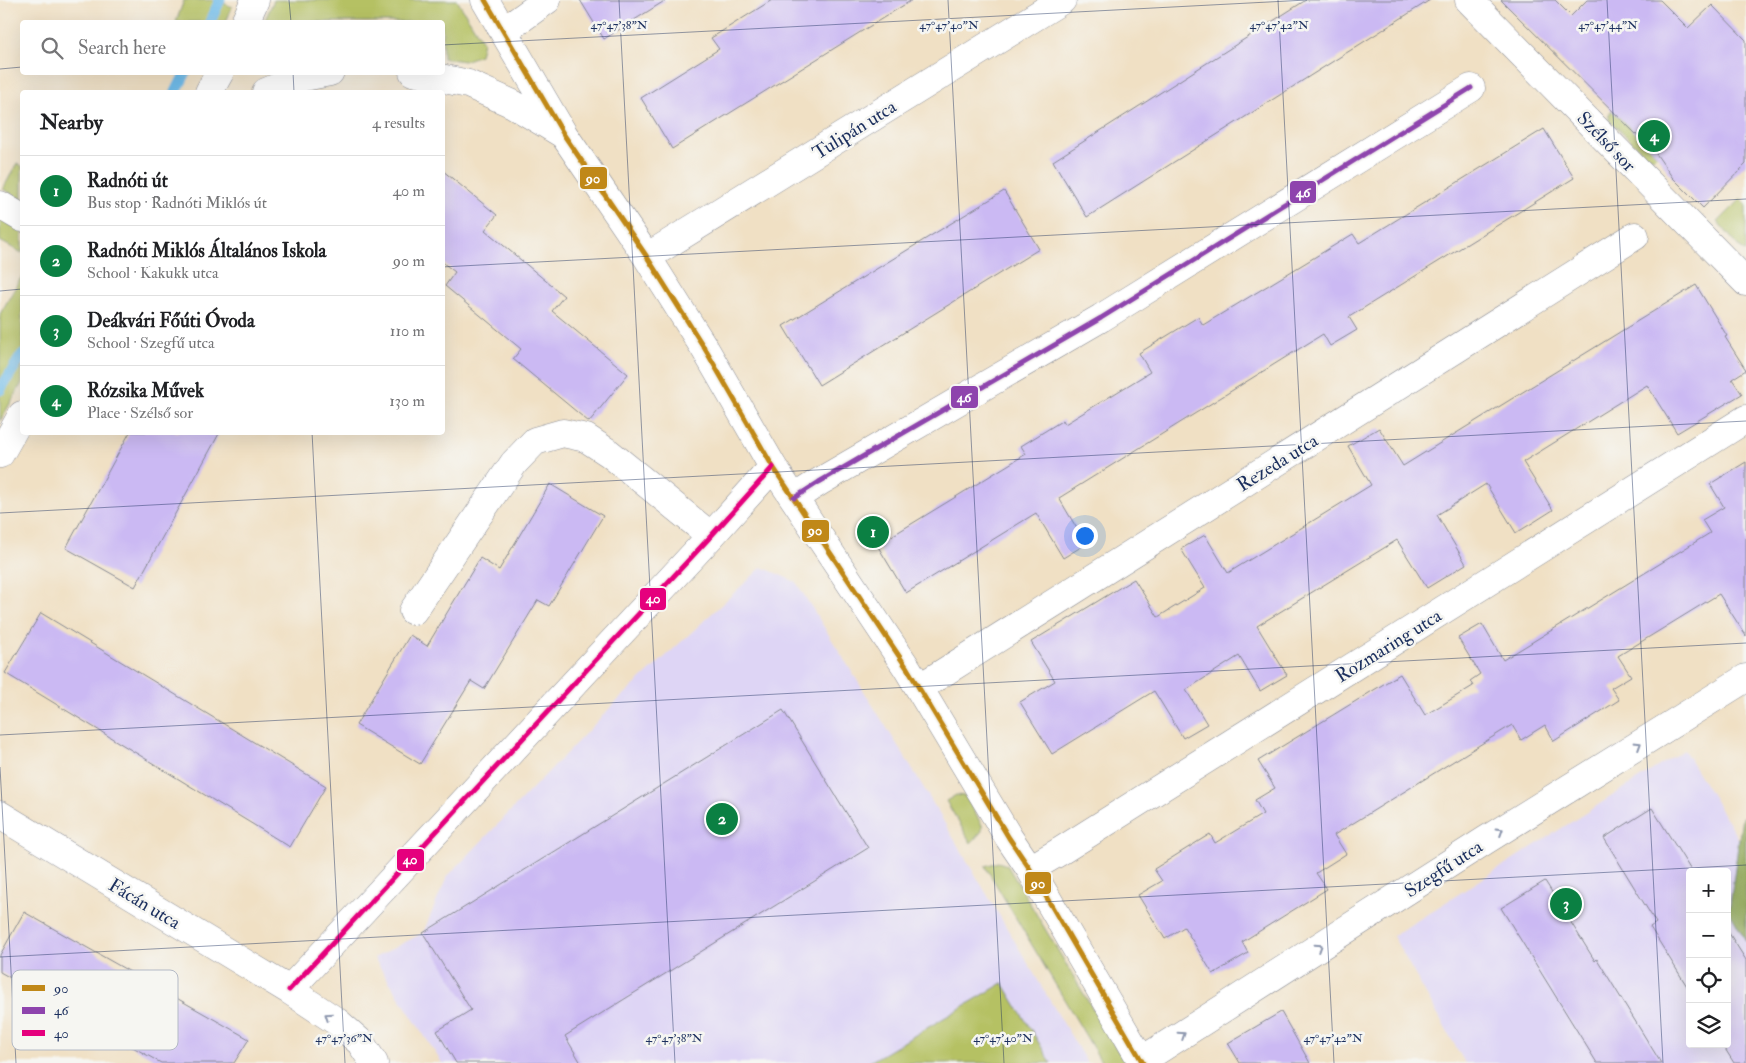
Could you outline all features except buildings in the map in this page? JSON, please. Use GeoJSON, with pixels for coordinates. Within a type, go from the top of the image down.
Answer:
{"type":"FeatureCollection","features":[{"type":"Feature","properties":{"kind":"street"},"geometry":{"type":"LineString","coordinates":[[247,20],[255,0]]}},
{"type":"Feature","properties":{"kind":"street"},"geometry":{"type":"LineString","coordinates":[[485,0],[564,135],[647,257],[705,349],[773,467],[919,688],[1004,830],[1030,869],[1142,1062]]}},
{"type":"Feature","properties":{"kind":"street"},"geometry":{"type":"LineString","coordinates":[[504,30],[547,0]]}},
{"type":"Feature","properties":{"kind":"street","name":"Tulipán utca"},"geometry":{"type":"LineString","coordinates":[[647,257],[1062,0]]}},
{"type":"Feature","properties":{"kind":"street","name":"Szélső sor"},"geometry":{"type":"LineString","coordinates":[[1469,0],[1746,282]]}},
{"type":"Feature","properties":{"kind":"street"},"geometry":{"type":"LineString","coordinates":[[210,90],[218,75]]}},
{"type":"Feature","properties":{"kind":"street"},"geometry":{"type":"LineString","coordinates":[[271,90],[299,78],[314,75]]}},
{"type":"Feature","properties":{"kind":"street"},"geometry":{"type":"LineString","coordinates":[[427,75],[468,84],[513,104],[564,135]]}},
{"type":"Feature","properties":{"kind":"street"},"geometry":{"type":"LineString","coordinates":[[794,498],[818,482],[1101,318],[1471,88]]}},
{"type":"Feature","properties":{"kind":"street"},"geometry":{"type":"LineString","coordinates":[[0,205],[20,217]]}},
{"type":"Feature","properties":{"kind":"street","name":"Rezeda utca"},"geometry":{"type":"LineString","coordinates":[[919,688],[1635,236]]}},
{"type":"Feature","properties":{"kind":"street"},"geometry":{"type":"LineString","coordinates":[[0,454],[20,419]]}},
{"type":"Feature","properties":{"kind":"street","name":"Rozmaring utca"},"geometry":{"type":"LineString","coordinates":[[1030,869],[1746,419]]}},
{"type":"Feature","properties":{"kind":"street"},"geometry":{"type":"LineString","coordinates":[[413,611],[514,463],[535,441],[563,433],[586,438],[609,453],[711,536]]}},
{"type":"Feature","properties":{"kind":"street"},"geometry":{"type":"LineString","coordinates":[[289,990],[773,467]]}},
{"type":"Feature","properties":{"kind":"street","name":"Szegfű utca"},"geometry":{"type":"LineString","coordinates":[[1142,1062],[1486,840],[1746,678]]}},
{"type":"Feature","properties":{"kind":"street","name":"Fácán utca"},"geometry":{"type":"LineString","coordinates":[[0,815],[289,990],[336,1021],[360,1042],[374,1063]]}},
{"type":"Feature","properties":{"kind":"shaded area"},"geometry":{"type":"Polygon","coordinates":[[[762,567],[796,582],[916,775],[1087,1063],[442,1063],[374,958],[423,933],[447,877],[611,707],[762,567]]]}},
{"type":"Feature","properties":{"kind":"shaded area"},"geometry":{"type":"Polygon","coordinates":[[[1684,750],[1746,851],[1746,1063],[1465,1063],[1393,936],[1684,750]]]}},
{"type":"Feature","properties":{"kind":"green space"},"geometry":{"type":"Polygon","coordinates":[[[184,0],[217,0],[232,7],[227,20],[177,20],[184,0]]]}},
{"type":"Feature","properties":{"kind":"green space"},"geometry":{"type":"Polygon","coordinates":[[[274,0],[457,0],[483,42],[480,55],[464,61],[445,58],[445,20],[265,20],[274,0]]]}},
{"type":"Feature","properties":{"kind":"green space"},"geometry":{"type":"Polygon","coordinates":[[[1612,110],[1657,155],[1654,158],[1647,156],[1609,120],[1609,114],[1612,110]]]}},
{"type":"Feature","properties":{"kind":"green space"},"geometry":{"type":"Polygon","coordinates":[[[17,163],[20,165],[20,199],[3,189],[17,163]]]}},
{"type":"Feature","properties":{"kind":"green space"},"geometry":{"type":"Polygon","coordinates":[[[1741,199],[1746,204],[1746,252],[1740,248],[1718,222],[1741,199]]]}},
{"type":"Feature","properties":{"kind":"green space"},"geometry":{"type":"Polygon","coordinates":[[[0,219],[20,230],[20,252],[0,241],[0,219]]]}},
{"type":"Feature","properties":{"kind":"green space"},"geometry":{"type":"Polygon","coordinates":[[[20,279],[20,386],[0,421],[0,314],[20,279]]]}},
{"type":"Feature","properties":{"kind":"green space"},"geometry":{"type":"Polygon","coordinates":[[[956,795],[965,796],[982,825],[982,831],[971,843],[946,801],[956,795]]]}},
{"type":"Feature","properties":{"kind":"green space"},"geometry":{"type":"Polygon","coordinates":[[[1742,817],[1746,818],[1746,941],[1731,915],[1731,897],[1742,817]]]}},
{"type":"Feature","properties":{"kind":"green space"},"geometry":{"type":"Polygon","coordinates":[[[998,862],[1007,865],[1125,1063],[1102,1063],[985,866],[998,862]]]}},
{"type":"Feature","properties":{"kind":"green space"},"geometry":{"type":"Polygon","coordinates":[[[1003,983],[1051,1063],[868,1063],[1003,983]]]}},
{"type":"Feature","properties":{"kind":"waterway"},"geometry":{"type":"LineString","coordinates":[[211,20],[220,0]]}},
{"type":"Feature","properties":{"kind":"waterway"},"geometry":{"type":"LineString","coordinates":[[177,90],[184,75]]}},
{"type":"Feature","properties":{"kind":"waterway"},"geometry":{"type":"LineString","coordinates":[[0,390],[20,358]]}},
{"type":"Feature","properties":{"kind":"transit line","name":"90"},"geometry":{"type":"LineString","coordinates":[[485,0],[564,135],[647,257],[705,349],[773,467],[907,668],[1009,838],[1030,869],[1143,1063]]}},
{"type":"Feature","properties":{"kind":"transit line","name":"46"},"geometry":{"type":"LineString","coordinates":[[794,498],[1101,318],[1471,88]]}},
{"type":"Feature","properties":{"kind":"transit line","name":"40"},"geometry":{"type":"LineString","coordinates":[[289,990],[773,467]]}},
{"type":"Feature","properties":{"kind":"place","name":"Rózsika Művek"},"geometry":{"type":"Point","coordinates":[1654,136]}},
{"type":"Feature","properties":{"kind":"place","name":"Radnóti út"},"geometry":{"type":"Point","coordinates":[873,532]}},
{"type":"Feature","properties":{"kind":"place","name":"Radnóti Miklós Általános Iskola"},"geometry":{"type":"Point","coordinates":[722,819]}},
{"type":"Feature","properties":{"kind":"place","name":"Deákvári Főúti Óvoda"},"geometry":{"type":"Point","coordinates":[1566,904]}}]}
